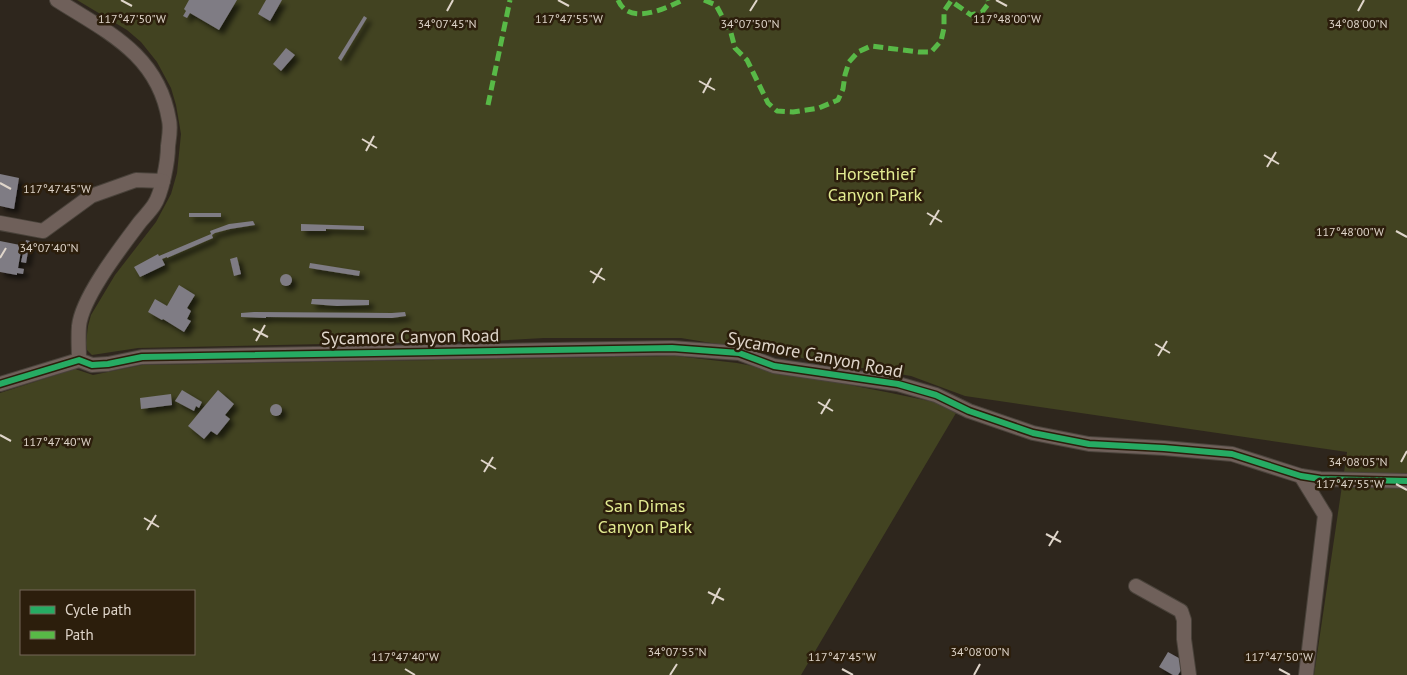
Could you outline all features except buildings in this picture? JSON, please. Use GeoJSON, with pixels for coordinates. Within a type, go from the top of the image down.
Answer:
{"type":"FeatureCollection","features":[{"type":"Feature","properties":{"kind":"street"},"geometry":{"type":"LineString","coordinates":[[57,0],[108,32],[136,54],[152,75],[163,94],[170,122],[168,157],[163,181],[155,204],[119,251],[86,303],[79,325],[79,360]]}},
{"type":"Feature","properties":{"kind":"street"},"geometry":{"type":"LineString","coordinates":[[0,223],[43,231],[91,196],[136,180],[163,181]]}},
{"type":"Feature","properties":{"kind":"street","name":"Sycamore Canyon Road"},"geometry":{"type":"LineString","coordinates":[[0,384],[79,360],[92,365],[108,364],[142,356],[672,348],[739,353],[774,366],[898,384],[936,395],[969,411],[1034,433],[1090,444],[1232,454],[1301,476],[1320,479],[1407,481]]}},
{"type":"Feature","properties":{"kind":"street"},"geometry":{"type":"LineString","coordinates":[[1301,476],[1325,515],[1306,675]]}},
{"type":"Feature","properties":{"kind":"street"},"geometry":{"type":"LineString","coordinates":[[1136,586],[1181,611],[1184,620],[1184,638],[1189,675]]}},
{"type":"Feature","properties":{"kind":"green space","name":"Horsethief Canyon Park"},"geometry":{"type":"Polygon","coordinates":[[[77,0],[1407,0],[1407,675],[1314,675],[1347,452],[965,396],[911,376],[681,338],[544,338],[491,341],[138,348],[92,355],[87,350],[86,343],[91,315],[115,275],[156,222],[171,194],[177,173],[181,134],[171,88],[157,62],[141,42],[127,30],[77,0]]]}},
{"type":"Feature","properties":{"kind":"green space","name":"San Dimas Canyon Park"},"geometry":{"type":"Polygon","coordinates":[[[676,356],[737,363],[891,393],[934,402],[956,413],[801,675],[0,675],[0,393],[75,369],[93,375],[142,365],[676,356]]]}},
{"type":"Feature","properties":{"kind":"marked path"},"geometry":{"type":"LineString","coordinates":[[488,105],[510,0]]}},
{"type":"Feature","properties":{"kind":"marked path"},"geometry":{"type":"LineString","coordinates":[[618,0],[623,8],[638,14],[657,11],[683,0]]}},
{"type":"Feature","properties":{"kind":"marked path"},"geometry":{"type":"LineString","coordinates":[[704,0],[716,5],[731,33],[735,48],[747,60],[768,103],[777,111],[793,112],[819,108],[838,100],[843,89],[849,62],[858,52],[871,46],[931,52],[941,41],[944,28],[944,11],[951,1],[971,15],[982,12],[989,3],[988,0]]}},
{"type":"Feature","properties":{"kind":"cycle path"},"geometry":{"type":"LineString","coordinates":[[0,384],[79,360],[92,365],[108,364],[142,357],[672,348],[739,353],[774,366],[898,384],[936,395],[969,411],[1033,433],[1089,444],[1232,454],[1301,476],[1320,479],[1407,481]]}}]}
